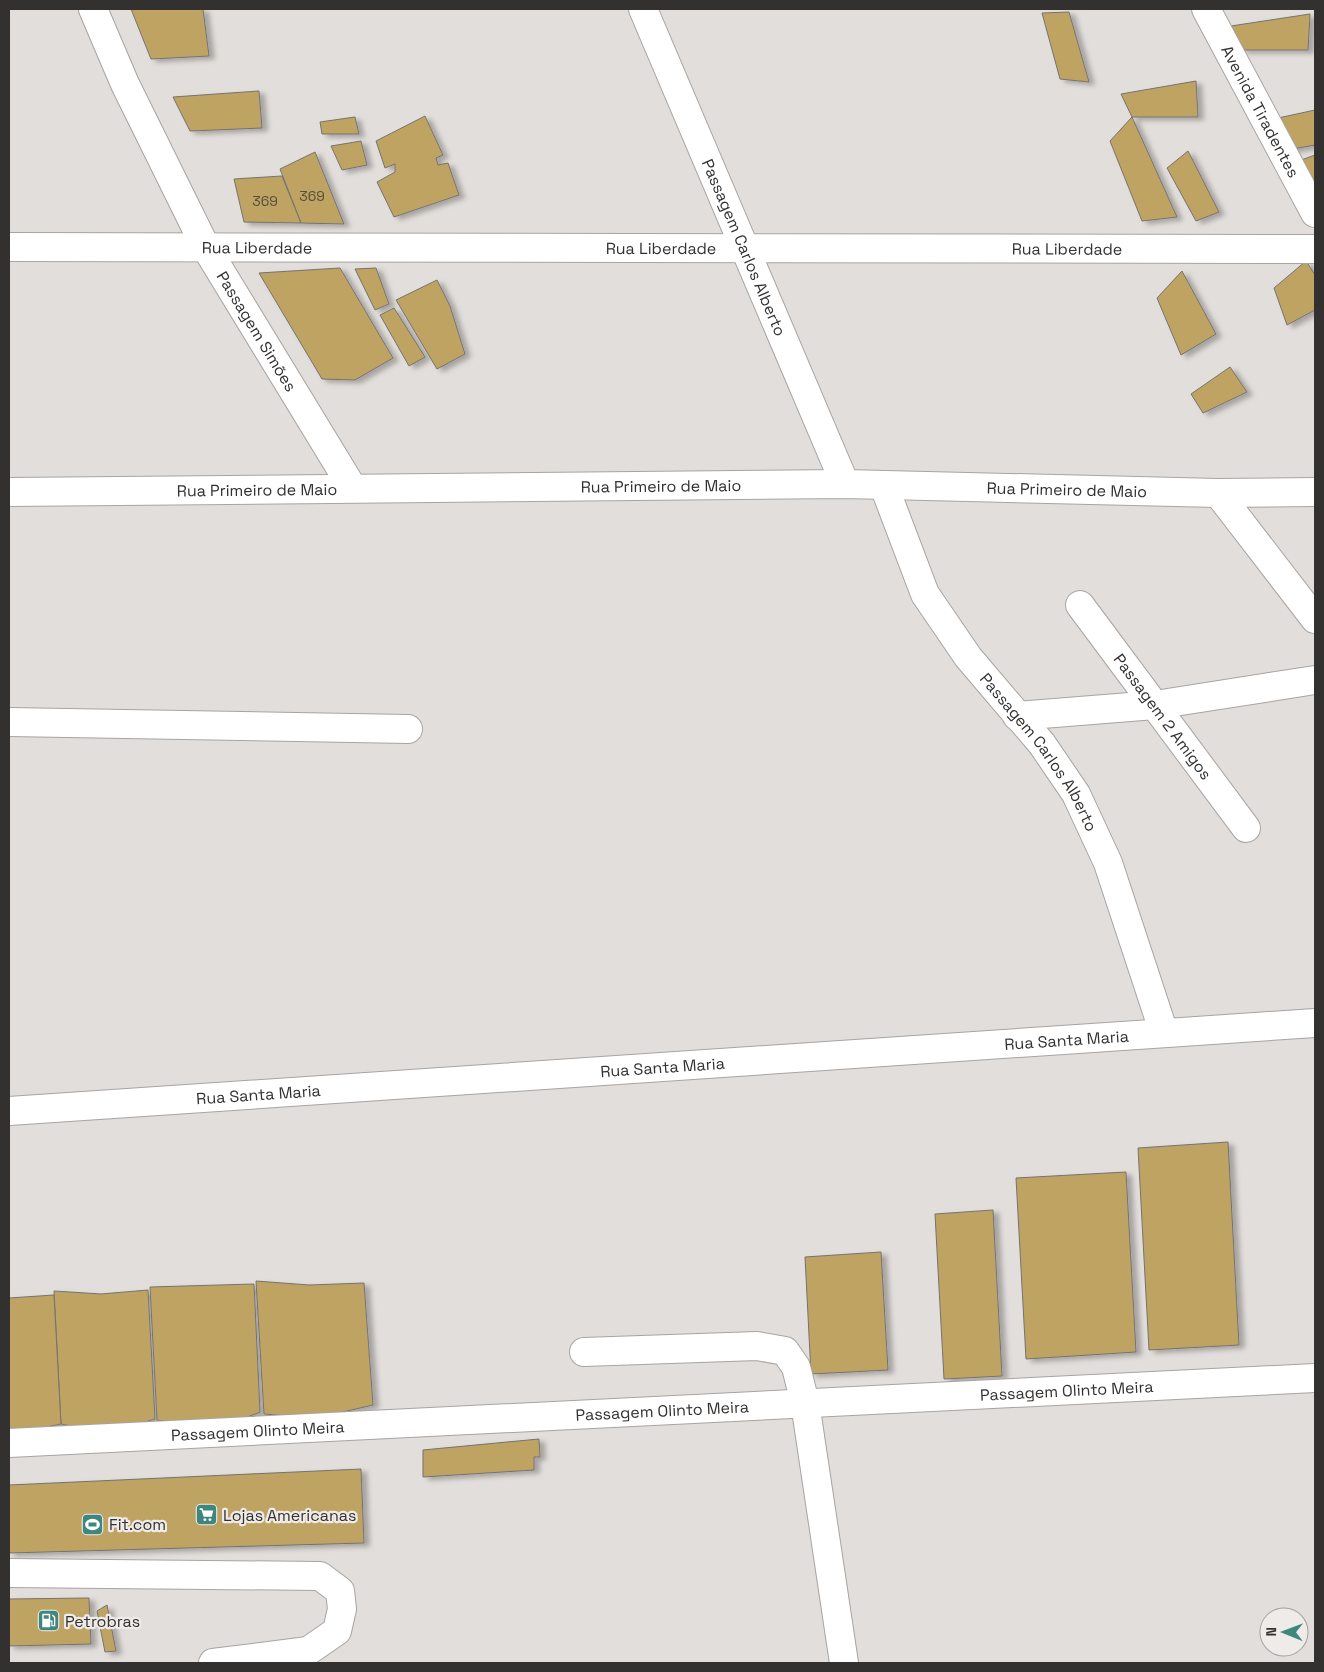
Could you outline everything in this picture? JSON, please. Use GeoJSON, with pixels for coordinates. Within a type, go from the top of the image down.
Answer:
{"type":"FeatureCollection","features":[{"type":"Feature","properties":{"kind":"street","name":"Passagem Simões"},"geometry":{"type":"LineString","coordinates":[[93,9],[125,84],[205,246],[352,488]]}},
{"type":"Feature","properties":{"kind":"street","name":"Passagem Carlos Alberto"},"geometry":{"type":"LineString","coordinates":[[643,9],[846,484]]}},
{"type":"Feature","properties":{"kind":"street","name":"Avenida Tiradentes"},"geometry":{"type":"LineString","coordinates":[[1206,9],[1315,213]]}},
{"type":"Feature","properties":{"kind":"street","name":"Rua Liberdade"},"geometry":{"type":"LineString","coordinates":[[9,247],[1315,249]]}},
{"type":"Feature","properties":{"kind":"street","name":"Rua Primeiro de Maio"},"geometry":{"type":"LineString","coordinates":[[9,492],[846,484],[1218,492],[1315,492]]}},
{"type":"Feature","properties":{"kind":"street","name":"Passagem Carlos Alberto"},"geometry":{"type":"LineString","coordinates":[[884,486],[925,594],[968,657],[1042,744],[1080,803],[1108,863],[1164,1033]]}},
{"type":"Feature","properties":{"kind":"street"},"geometry":{"type":"LineString","coordinates":[[1218,492],[1315,619]]}},
{"type":"Feature","properties":{"kind":"street","name":"Passagem 2 Amigos"},"geometry":{"type":"LineString","coordinates":[[1080,605],[1246,828]]}},
{"type":"Feature","properties":{"kind":"street"},"geometry":{"type":"LineString","coordinates":[[1017,716],[1155,705],[1315,680]]}},
{"type":"Feature","properties":{"kind":"street"},"geometry":{"type":"LineString","coordinates":[[9,722],[408,729]]}},
{"type":"Feature","properties":{"kind":"street","name":"Rua Santa Maria"},"geometry":{"type":"LineString","coordinates":[[9,1111],[1315,1024]]}},
{"type":"Feature","properties":{"kind":"street"},"geometry":{"type":"LineString","coordinates":[[584,1352],[757,1346],[785,1351],[796,1367],[805,1403],[844,1663]]}},
{"type":"Feature","properties":{"kind":"street","name":"Passagem Olinto Meira"},"geometry":{"type":"LineString","coordinates":[[9,1443],[1315,1378]]}},
{"type":"Feature","properties":{"kind":"street"},"geometry":{"type":"LineString","coordinates":[[9,1573],[320,1576],[340,1591],[342,1609],[337,1631],[308,1650],[213,1663]]}},
{"type":"Feature","properties":{"kind":"building"},"geometry":{"type":"Polygon","coordinates":[[[131,9],[203,9],[209,56],[151,59],[131,9]]]}},
{"type":"Feature","properties":{"kind":"building"},"geometry":{"type":"Polygon","coordinates":[[[1069,12],[1089,82],[1060,79],[1042,13],[1069,12]]]}},
{"type":"Feature","properties":{"kind":"building"},"geometry":{"type":"Polygon","coordinates":[[[1310,14],[1308,50],[1242,50],[1231,26],[1310,14]]]}},
{"type":"Feature","properties":{"kind":"building"},"geometry":{"type":"Polygon","coordinates":[[[1196,81],[1198,117],[1132,117],[1121,94],[1196,81]]]}},
{"type":"Feature","properties":{"kind":"building"},"geometry":{"type":"Polygon","coordinates":[[[259,91],[262,128],[190,131],[173,97],[259,91]]]}},
{"type":"Feature","properties":{"kind":"building"},"geometry":{"type":"Polygon","coordinates":[[[1315,110],[1315,145],[1282,151],[1269,120],[1315,110]]]}},
{"type":"Feature","properties":{"kind":"building"},"geometry":{"type":"Polygon","coordinates":[[[425,116],[443,155],[436,158],[438,165],[448,163],[459,195],[394,217],[377,182],[395,172],[395,164],[385,168],[376,141],[425,116]]]}},
{"type":"Feature","properties":{"kind":"building"},"geometry":{"type":"Polygon","coordinates":[[[355,117],[359,134],[322,134],[320,122],[355,117]]]}},
{"type":"Feature","properties":{"kind":"building"},"geometry":{"type":"Polygon","coordinates":[[[1132,117],[1177,217],[1142,221],[1110,141],[1132,117]]]}},
{"type":"Feature","properties":{"kind":"building"},"geometry":{"type":"Polygon","coordinates":[[[361,141],[367,165],[342,170],[331,146],[361,141]]]}},
{"type":"Feature","properties":{"kind":"building"},"geometry":{"type":"Polygon","coordinates":[[[1188,151],[1219,212],[1196,221],[1167,168],[1188,151]]]}},
{"type":"Feature","properties":{"kind":"building"},"geometry":{"type":"Polygon","coordinates":[[[315,152],[344,224],[301,223],[280,169],[315,152]]]}},
{"type":"Feature","properties":{"kind":"building"},"geometry":{"type":"Polygon","coordinates":[[[1315,155],[1315,186],[1293,163],[1315,155]]]}},
{"type":"Feature","properties":{"kind":"building"},"geometry":{"type":"Polygon","coordinates":[[[282,176],[301,223],[244,222],[234,179],[282,176]]]}},
{"type":"Feature","properties":{"kind":"building"},"geometry":{"type":"Polygon","coordinates":[[[1306,261],[1315,275],[1315,310],[1287,325],[1274,288],[1306,261]]]}},
{"type":"Feature","properties":{"kind":"building"},"geometry":{"type":"Polygon","coordinates":[[[340,268],[393,358],[355,380],[322,379],[259,273],[340,268]]]}},
{"type":"Feature","properties":{"kind":"building"},"geometry":{"type":"Polygon","coordinates":[[[376,268],[389,304],[375,310],[355,269],[376,268]]]}},
{"type":"Feature","properties":{"kind":"building"},"geometry":{"type":"Polygon","coordinates":[[[1182,271],[1216,334],[1181,355],[1157,298],[1182,271]]]}},
{"type":"Feature","properties":{"kind":"building"},"geometry":{"type":"Polygon","coordinates":[[[437,280],[450,306],[465,354],[437,369],[396,300],[437,280]]]}},
{"type":"Feature","properties":{"kind":"building"},"geometry":{"type":"Polygon","coordinates":[[[394,308],[425,357],[409,366],[380,315],[394,308]]]}},
{"type":"Feature","properties":{"kind":"building"},"geometry":{"type":"Polygon","coordinates":[[[1230,367],[1247,392],[1203,413],[1191,394],[1230,367]]]}},
{"type":"Feature","properties":{"kind":"building"},"geometry":{"type":"Polygon","coordinates":[[[1228,1142],[1239,1345],[1149,1350],[1138,1148],[1228,1142]]]}},
{"type":"Feature","properties":{"kind":"building"},"geometry":{"type":"Polygon","coordinates":[[[1126,1172],[1136,1352],[1026,1359],[1016,1178],[1126,1172]]]}},
{"type":"Feature","properties":{"kind":"building"},"geometry":{"type":"Polygon","coordinates":[[[993,1210],[1002,1376],[944,1379],[935,1214],[993,1210]]]}},
{"type":"Feature","properties":{"kind":"building"},"geometry":{"type":"Polygon","coordinates":[[[881,1252],[888,1370],[811,1374],[805,1257],[881,1252]]]}},
{"type":"Feature","properties":{"kind":"building"},"geometry":{"type":"Polygon","coordinates":[[[256,1281],[309,1285],[364,1283],[373,1405],[317,1418],[264,1414],[256,1281]]]}},
{"type":"Feature","properties":{"kind":"building"},"geometry":{"type":"Polygon","coordinates":[[[254,1284],[260,1412],[240,1420],[183,1424],[157,1420],[150,1287],[254,1284]]]}},
{"type":"Feature","properties":{"kind":"building"},"geometry":{"type":"Polygon","coordinates":[[[148,1290],[155,1419],[131,1426],[90,1430],[61,1424],[54,1291],[101,1294],[148,1290]]]}},
{"type":"Feature","properties":{"kind":"building"},"geometry":{"type":"Polygon","coordinates":[[[54,1295],[61,1424],[9,1435],[9,1298],[54,1295]]]}},
{"type":"Feature","properties":{"kind":"building"},"geometry":{"type":"Polygon","coordinates":[[[539,1439],[540,1457],[534,1457],[534,1470],[423,1477],[423,1450],[539,1439]]]}},
{"type":"Feature","properties":{"kind":"building"},"geometry":{"type":"Polygon","coordinates":[[[361,1469],[364,1543],[9,1553],[9,1485],[361,1469]]]}},
{"type":"Feature","properties":{"kind":"building","name":"Petrobras"},"geometry":{"type":"Polygon","coordinates":[[[89,1598],[91,1644],[9,1646],[9,1599],[89,1598]]]}},
{"type":"Feature","properties":{"kind":"building"},"geometry":{"type":"Polygon","coordinates":[[[107,1605],[116,1651],[105,1652],[97,1611],[107,1605]]]}},
{"type":"Feature","properties":{"kind":"place","name":"Lojas Americanas"},"geometry":{"type":"Point","coordinates":[207,1515]}},
{"type":"Feature","properties":{"kind":"place","name":"Fit.com"},"geometry":{"type":"Point","coordinates":[93,1524]}},
{"type":"Feature","properties":{"kind":"place","name":"Petrobras"},"geometry":{"type":"Point","coordinates":[49,1621]}}]}
